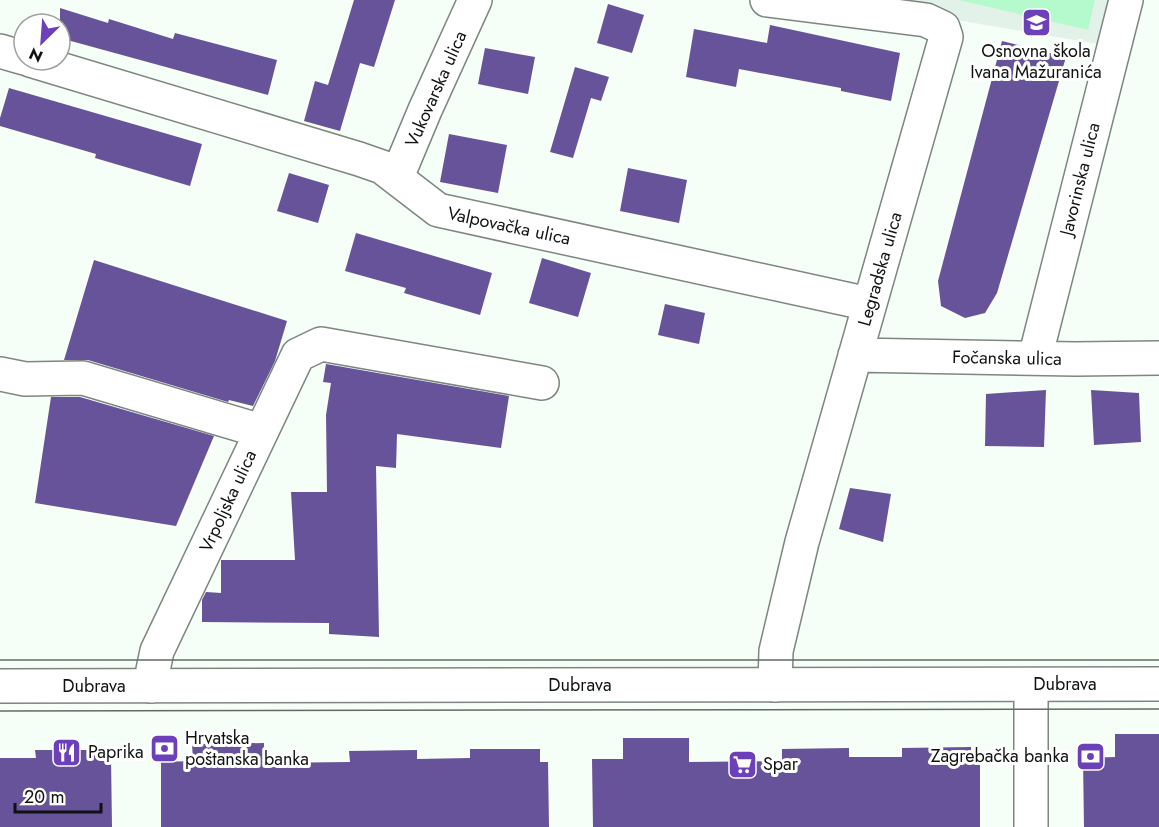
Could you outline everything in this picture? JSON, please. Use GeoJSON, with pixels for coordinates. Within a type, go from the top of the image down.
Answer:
{"type":"FeatureCollection","features":[{"type":"Feature","properties":{"kind":"street","name":"Vukovarska ulica"},"geometry":{"type":"LineString","coordinates":[[397,177],[475,0]]}},
{"type":"Feature","properties":{"kind":"street","name":"Legradska ulica"},"geometry":{"type":"LineString","coordinates":[[767,0],[926,20],[943,28],[946,37],[790,589],[776,651],[775,685]]}},
{"type":"Feature","properties":{"kind":"street","name":"Javorinska ulica"},"geometry":{"type":"LineString","coordinates":[[1035,358],[1126,0]]}},
{"type":"Feature","properties":{"kind":"street","name":"Valpovačka ulica"},"geometry":{"type":"LineString","coordinates":[[70,72],[382,167],[438,210],[869,304]]}},
{"type":"Feature","properties":{"kind":"street"},"geometry":{"type":"LineString","coordinates":[[261,431],[298,356],[321,344],[542,383]]}},
{"type":"Feature","properties":{"kind":"street","name":"Fočanska ulica"},"geometry":{"type":"LineString","coordinates":[[855,355],[1159,358]]}},
{"type":"Feature","properties":{"kind":"street","name":"Vrpoljska ulica"},"geometry":{"type":"LineString","coordinates":[[0,374],[25,379],[83,378],[261,431],[161,642],[154,660],[151,686]]}},
{"type":"Feature","properties":{"kind":"street"},"geometry":{"type":"LineString","coordinates":[[1031,684],[1031,827]]}},
{"type":"Feature","properties":{"kind":"street","name":"Dubrava"},"geometry":{"type":"LineString","coordinates":[[0,686],[1159,684]]}},
{"type":"Feature","properties":{"kind":"shaded area","name":"Osnovna škola Ivana Mažuranića"},"geometry":{"type":"Polygon","coordinates":[[[839,0],[1109,0],[1098,44],[839,0]]]}},
{"type":"Feature","properties":{"kind":"green space"},"geometry":{"type":"Polygon","coordinates":[[[958,0],[1095,0],[1088,30],[958,0]]]}},
{"type":"Feature","properties":{"kind":"building"},"geometry":{"type":"Polygon","coordinates":[[[354,0],[395,0],[374,67],[360,63],[340,131],[304,121],[315,81],[328,85],[354,0]]]}},
{"type":"Feature","properties":{"kind":"building"},"geometry":{"type":"Polygon","coordinates":[[[608,4],[644,15],[632,53],[597,43],[608,4]]]}},
{"type":"Feature","properties":{"kind":"building"},"geometry":{"type":"Polygon","coordinates":[[[60,8],[108,23],[109,19],[173,39],[175,33],[277,60],[268,95],[72,41],[72,12],[60,12],[60,8]]]}},
{"type":"Feature","properties":{"kind":"building"},"geometry":{"type":"Polygon","coordinates":[[[770,25],[900,53],[891,101],[841,91],[841,88],[739,69],[736,87],[686,77],[694,29],[767,43],[770,25]]]}},
{"type":"Feature","properties":{"kind":"building"},"geometry":{"type":"Polygon","coordinates":[[[1002,41],[1066,57],[997,293],[985,313],[965,318],[941,306],[938,281],[1002,41]]]}},
{"type":"Feature","properties":{"kind":"building"},"geometry":{"type":"Polygon","coordinates":[[[485,48],[535,57],[528,94],[478,84],[485,48]]]}},
{"type":"Feature","properties":{"kind":"building"},"geometry":{"type":"Polygon","coordinates":[[[575,67],[609,77],[601,101],[591,98],[573,158],[550,152],[575,67]]]}},
{"type":"Feature","properties":{"kind":"building"},"geometry":{"type":"Polygon","coordinates":[[[9,88],[202,144],[190,186],[95,158],[96,154],[0,126],[0,118],[9,88]]]}},
{"type":"Feature","properties":{"kind":"building"},"geometry":{"type":"Polygon","coordinates":[[[449,134],[507,145],[498,193],[440,182],[449,134]]]}},
{"type":"Feature","properties":{"kind":"building"},"geometry":{"type":"Polygon","coordinates":[[[628,168],[687,180],[679,223],[620,211],[628,168]]]}},
{"type":"Feature","properties":{"kind":"building"},"geometry":{"type":"Polygon","coordinates":[[[289,173],[329,185],[318,223],[277,211],[289,173]]]}},
{"type":"Feature","properties":{"kind":"building"},"geometry":{"type":"Polygon","coordinates":[[[356,233],[492,273],[480,315],[404,293],[406,288],[345,271],[356,233]]]}},
{"type":"Feature","properties":{"kind":"building"},"geometry":{"type":"Polygon","coordinates":[[[542,258],[591,273],[578,317],[529,303],[542,258]]]}},
{"type":"Feature","properties":{"kind":"building"},"geometry":{"type":"Polygon","coordinates":[[[94,260],[287,321],[275,361],[253,406],[229,400],[228,402],[88,360],[64,360],[94,260]]]}},
{"type":"Feature","properties":{"kind":"building"},"geometry":{"type":"Polygon","coordinates":[[[665,304],[705,313],[699,344],[658,335],[665,304]]]}},
{"type":"Feature","properties":{"kind":"building"},"geometry":{"type":"Polygon","coordinates":[[[326,364],[509,396],[501,448],[397,434],[396,468],[376,466],[379,637],[329,634],[329,623],[202,622],[202,600],[206,592],[221,593],[221,560],[295,560],[291,492],[327,492],[326,415],[331,383],[323,382],[326,364]]]}},
{"type":"Feature","properties":{"kind":"building"},"geometry":{"type":"Polygon","coordinates":[[[1046,390],[1044,447],[985,446],[986,394],[1046,390]]]}},
{"type":"Feature","properties":{"kind":"building"},"geometry":{"type":"Polygon","coordinates":[[[1091,390],[1139,393],[1141,442],[1094,445],[1091,390]]]}},
{"type":"Feature","properties":{"kind":"building"},"geometry":{"type":"Polygon","coordinates":[[[51,397],[80,397],[214,436],[176,526],[35,503],[51,397]]]}},
{"type":"Feature","properties":{"kind":"building"},"geometry":{"type":"Polygon","coordinates":[[[850,488],[891,494],[883,542],[839,529],[850,488]]]}},
{"type":"Feature","properties":{"kind":"building"},"geometry":{"type":"Polygon","coordinates":[[[1115,734],[1159,734],[1159,827],[1084,827],[1083,758],[1115,757],[1115,734]]]}},
{"type":"Feature","properties":{"kind":"building"},"geometry":{"type":"Polygon","coordinates":[[[623,738],[689,738],[689,762],[782,761],[782,749],[849,748],[849,757],[902,757],[902,748],[971,747],[971,760],[980,760],[980,827],[593,827],[592,759],[623,759],[623,738]]]}},
{"type":"Feature","properties":{"kind":"building"},"geometry":{"type":"Polygon","coordinates":[[[264,743],[264,763],[350,762],[349,751],[417,750],[417,759],[470,758],[470,749],[540,749],[540,762],[548,762],[549,827],[161,827],[161,762],[193,761],[192,744],[264,743]]]}},
{"type":"Feature","properties":{"kind":"building"},"geometry":{"type":"Polygon","coordinates":[[[35,750],[104,750],[104,758],[111,758],[112,827],[0,827],[0,758],[36,758],[35,750]]]}},
{"type":"Feature","properties":{"kind":"tram line"},"geometry":{"type":"LineString","coordinates":[[0,660],[1159,660]]}},
{"type":"Feature","properties":{"kind":"tram line"},"geometry":{"type":"LineString","coordinates":[[0,711],[1159,709]]}},
{"type":"Feature","properties":{"kind":"place","name":"Osnovna škola Ivana Mažuranića"},"geometry":{"type":"Point","coordinates":[1036,22]}},
{"type":"Feature","properties":{"kind":"place","name":"Hrvatska poštanska banka"},"geometry":{"type":"Point","coordinates":[164,748]}},
{"type":"Feature","properties":{"kind":"place","name":"Paprika"},"geometry":{"type":"Point","coordinates":[67,752]}},
{"type":"Feature","properties":{"kind":"place","name":"Zagrebačka banka"},"geometry":{"type":"Point","coordinates":[1090,756]}},
{"type":"Feature","properties":{"kind":"place","name":"Spar"},"geometry":{"type":"Point","coordinates":[742,764]}}]}
